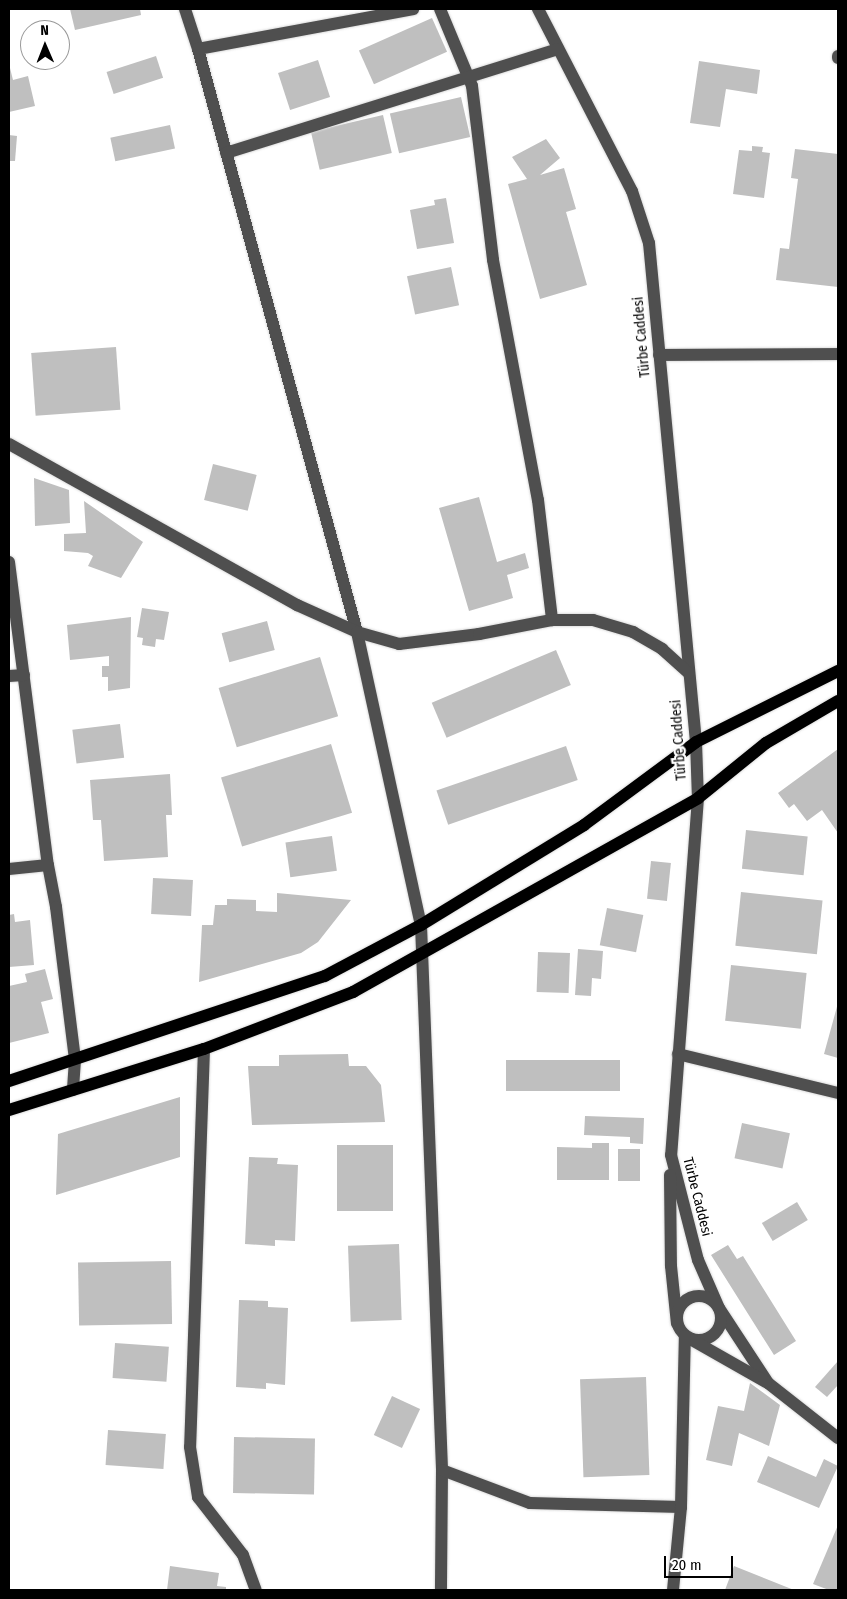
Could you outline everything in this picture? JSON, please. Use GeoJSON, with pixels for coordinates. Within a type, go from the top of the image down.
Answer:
{"type":"FeatureCollection","features":[{"type":"Feature","properties":{"kind":"main road"},"geometry":{"type":"LineString","coordinates":[[9,1081],[325,976],[421,925],[584,825],[696,742],[838,671]]}},
{"type":"Feature","properties":{"kind":"main road"},"geometry":{"type":"LineString","coordinates":[[9,1110],[204,1049],[353,992],[698,798],[766,743],[838,701]]}},
{"type":"Feature","properties":{"kind":"street"},"geometry":{"type":"LineString","coordinates":[[185,9],[198,49],[356,632],[421,925],[442,1470],[441,1590]]}},
{"type":"Feature","properties":{"kind":"street"},"geometry":{"type":"LineString","coordinates":[[198,49],[413,9]]}},
{"type":"Feature","properties":{"kind":"street"},"geometry":{"type":"LineString","coordinates":[[440,9],[472,86],[493,260],[538,500],[552,620]]}},
{"type":"Feature","properties":{"kind":"street","name":"Türbe Caddesi"},"geometry":{"type":"LineString","coordinates":[[538,9],[632,190],[642,216],[649,243],[696,742],[698,798],[671,1155],[698,1260],[719,1308],[768,1383],[838,1438]]}},
{"type":"Feature","properties":{"kind":"street"},"geometry":{"type":"LineString","coordinates":[[226,153],[468,75],[558,49]]}},
{"type":"Feature","properties":{"kind":"street"},"geometry":{"type":"LineString","coordinates":[[659,355],[838,354]]}},
{"type":"Feature","properties":{"kind":"street"},"geometry":{"type":"LineString","coordinates":[[9,444],[280,596],[356,632],[399,644],[479,634],[552,620],[593,620],[633,632],[662,649],[689,673]]}},
{"type":"Feature","properties":{"kind":"street"},"geometry":{"type":"LineString","coordinates":[[9,562],[48,865],[56,907],[74,1060],[73,1090]]}},
{"type":"Feature","properties":{"kind":"street"},"geometry":{"type":"LineString","coordinates":[[9,676],[24,675]]}},
{"type":"Feature","properties":{"kind":"street"},"geometry":{"type":"LineString","coordinates":[[9,869],[48,865]]}},
{"type":"Feature","properties":{"kind":"street"},"geometry":{"type":"LineString","coordinates":[[204,1049],[190,1448],[198,1498],[243,1555],[256,1590]]}},
{"type":"Feature","properties":{"kind":"street"},"geometry":{"type":"LineString","coordinates":[[678,1054],[838,1093]]}},
{"type":"Feature","properties":{"kind":"street"},"geometry":{"type":"LineString","coordinates":[[671,1155],[671,1266],[677,1324],[688,1338],[768,1383]]}},
{"type":"Feature","properties":{"kind":"street"},"geometry":{"type":"LineString","coordinates":[[677,1324],[681,1303],[694,1296],[708,1298],[719,1308],[721,1322],[714,1335],[707,1339],[688,1338]]}},
{"type":"Feature","properties":{"kind":"street"},"geometry":{"type":"LineString","coordinates":[[673,1590],[681,1507],[688,1338]]}},
{"type":"Feature","properties":{"kind":"street"},"geometry":{"type":"LineString","coordinates":[[442,1470],[530,1503],[681,1507]]}},
{"type":"Feature","properties":{"kind":"building"},"geometry":{"type":"Polygon","coordinates":[[[70,9],[140,9],[141,15],[75,30],[70,9]]]}},
{"type":"Feature","properties":{"kind":"building"},"geometry":{"type":"Polygon","coordinates":[[[432,18],[447,52],[374,84],[359,51],[432,18]]]}},
{"type":"Feature","properties":{"kind":"building"},"geometry":{"type":"Polygon","coordinates":[[[156,56],[163,78],[114,94],[107,72],[156,56]]]}},
{"type":"Feature","properties":{"kind":"building"},"geometry":{"type":"Polygon","coordinates":[[[318,60],[330,97],[290,110],[278,73],[318,60]]]}},
{"type":"Feature","properties":{"kind":"building"},"geometry":{"type":"Polygon","coordinates":[[[699,61],[760,70],[757,94],[726,89],[720,127],[690,123],[699,61]]]}},
{"type":"Feature","properties":{"kind":"building"},"geometry":{"type":"Polygon","coordinates":[[[9,64],[13,80],[28,76],[35,106],[9,112],[9,64]]]}},
{"type":"Feature","properties":{"kind":"building"},"geometry":{"type":"Polygon","coordinates":[[[461,97],[470,137],[399,153],[390,113],[461,97]]]}},
{"type":"Feature","properties":{"kind":"building"},"geometry":{"type":"Polygon","coordinates":[[[383,115],[392,153],[320,170],[311,132],[383,115]]]}},
{"type":"Feature","properties":{"kind":"building"},"geometry":{"type":"Polygon","coordinates":[[[170,125],[175,148],[115,161],[110,138],[170,125]]]}},
{"type":"Feature","properties":{"kind":"building"},"geometry":{"type":"Polygon","coordinates":[[[9,135],[17,136],[15,161],[9,161],[9,135]]]}},
{"type":"Feature","properties":{"kind":"building"},"geometry":{"type":"Polygon","coordinates":[[[546,139],[560,158],[540,175],[564,168],[576,209],[566,212],[587,285],[540,299],[508,184],[527,179],[512,157],[546,139]]]}},
{"type":"Feature","properties":{"kind":"building"},"geometry":{"type":"Polygon","coordinates":[[[752,146],[763,147],[762,152],[770,153],[764,198],[733,194],[739,150],[752,151],[752,146]]]}},
{"type":"Feature","properties":{"kind":"building"},"geometry":{"type":"Polygon","coordinates":[[[795,149],[838,154],[838,287],[776,280],[780,248],[789,249],[798,179],[791,178],[795,149]]]}},
{"type":"Feature","properties":{"kind":"building"},"geometry":{"type":"Polygon","coordinates":[[[446,198],[454,243],[417,249],[410,210],[435,205],[434,200],[446,198]]]}},
{"type":"Feature","properties":{"kind":"building"},"geometry":{"type":"Polygon","coordinates":[[[451,267],[459,305],[415,315],[407,276],[451,267]]]}},
{"type":"Feature","properties":{"kind":"building"},"geometry":{"type":"Polygon","coordinates":[[[116,347],[120,410],[36,416],[31,353],[116,347]]]}},
{"type":"Feature","properties":{"kind":"building"},"geometry":{"type":"Polygon","coordinates":[[[213,464],[257,475],[248,511],[204,500],[213,464]]]}},
{"type":"Feature","properties":{"kind":"building"},"geometry":{"type":"Polygon","coordinates":[[[34,478],[69,490],[70,523],[35,526],[34,478]]]}},
{"type":"Feature","properties":{"kind":"building"},"geometry":{"type":"Polygon","coordinates":[[[479,497],[497,562],[525,553],[529,568],[507,575],[513,598],[469,611],[439,508],[479,497]]]}},
{"type":"Feature","properties":{"kind":"building"},"geometry":{"type":"Polygon","coordinates":[[[84,501],[143,542],[121,578],[88,566],[93,556],[88,553],[64,551],[64,534],[86,533],[84,501]]]}},
{"type":"Feature","properties":{"kind":"building"},"geometry":{"type":"Polygon","coordinates":[[[142,608],[169,612],[164,640],[156,639],[155,647],[142,645],[143,638],[137,637],[142,608]]]}},
{"type":"Feature","properties":{"kind":"building"},"geometry":{"type":"Polygon","coordinates":[[[131,617],[130,688],[108,691],[108,677],[102,677],[102,666],[109,666],[109,656],[70,660],[67,625],[131,617]]]}},
{"type":"Feature","properties":{"kind":"building"},"geometry":{"type":"Polygon","coordinates":[[[267,621],[275,650],[229,662],[222,633],[267,621]]]}},
{"type":"Feature","properties":{"kind":"building"},"geometry":{"type":"Polygon","coordinates":[[[556,650],[571,685],[447,738],[432,703],[556,650]]]}},
{"type":"Feature","properties":{"kind":"building"},"geometry":{"type":"Polygon","coordinates":[[[320,657],[338,716],[237,747],[219,688],[320,657]]]}},
{"type":"Feature","properties":{"kind":"building"},"geometry":{"type":"Polygon","coordinates":[[[120,724],[124,758],[77,764],[72,730],[120,724]]]}},
{"type":"Feature","properties":{"kind":"building"},"geometry":{"type":"Polygon","coordinates":[[[331,744],[352,813],[242,846],[221,778],[331,744]]]}},
{"type":"Feature","properties":{"kind":"building"},"geometry":{"type":"Polygon","coordinates":[[[566,746],[578,780],[448,825],[436,791],[566,746]]]}},
{"type":"Feature","properties":{"kind":"building"},"geometry":{"type":"Polygon","coordinates":[[[838,749],[838,833],[822,810],[807,821],[794,804],[789,808],[778,793],[838,749]]]}},
{"type":"Feature","properties":{"kind":"building"},"geometry":{"type":"Polygon","coordinates":[[[170,774],[172,815],[166,815],[168,857],[104,861],[101,820],[93,820],[90,780],[170,774]]]}},
{"type":"Feature","properties":{"kind":"building"},"geometry":{"type":"Polygon","coordinates":[[[746,830],[808,836],[804,875],[742,869],[746,830]]]}},
{"type":"Feature","properties":{"kind":"building"},"geometry":{"type":"Polygon","coordinates":[[[332,836],[337,871],[290,877],[285,843],[332,836]]]}},
{"type":"Feature","properties":{"kind":"building"},"geometry":{"type":"Polygon","coordinates":[[[651,861],[671,863],[667,901],[647,899],[651,861]]]}},
{"type":"Feature","properties":{"kind":"building"},"geometry":{"type":"Polygon","coordinates":[[[153,878],[193,880],[191,916],[151,914],[153,878]]]}},
{"type":"Feature","properties":{"kind":"building"},"geometry":{"type":"Polygon","coordinates":[[[741,892],[823,901],[817,954],[735,946],[741,892]]]}},
{"type":"Feature","properties":{"kind":"building"},"geometry":{"type":"Polygon","coordinates":[[[277,893],[351,900],[318,942],[301,953],[199,982],[202,925],[213,925],[215,905],[227,905],[227,899],[256,900],[256,911],[277,912],[277,893]]]}},
{"type":"Feature","properties":{"kind":"building"},"geometry":{"type":"Polygon","coordinates":[[[607,908],[643,915],[636,952],[600,945],[607,908]]]}},
{"type":"Feature","properties":{"kind":"building"},"geometry":{"type":"Polygon","coordinates":[[[14,914],[15,922],[30,920],[34,965],[9,967],[9,915],[14,914]]]}},
{"type":"Feature","properties":{"kind":"building"},"geometry":{"type":"Polygon","coordinates":[[[578,949],[603,951],[601,979],[592,978],[591,996],[575,995],[578,949]]]}},
{"type":"Feature","properties":{"kind":"building"},"geometry":{"type":"Polygon","coordinates":[[[538,952],[570,953],[569,993],[537,992],[538,952]]]}},
{"type":"Feature","properties":{"kind":"building"},"geometry":{"type":"Polygon","coordinates":[[[731,965],[807,973],[801,1029],[725,1021],[731,965]]]}},
{"type":"Feature","properties":{"kind":"building"},"geometry":{"type":"Polygon","coordinates":[[[45,969],[53,999],[41,1002],[49,1033],[9,1043],[9,986],[27,982],[25,974],[45,969]]]}},
{"type":"Feature","properties":{"kind":"building"},"geometry":{"type":"Polygon","coordinates":[[[838,1003],[838,1058],[824,1054],[838,1003]]]}},
{"type":"Feature","properties":{"kind":"building"},"geometry":{"type":"Polygon","coordinates":[[[348,1054],[349,1066],[366,1066],[381,1085],[385,1122],[252,1125],[248,1066],[279,1066],[279,1055],[348,1054]]]}},
{"type":"Feature","properties":{"kind":"building"},"geometry":{"type":"Polygon","coordinates":[[[506,1060],[620,1060],[620,1091],[506,1091],[506,1060]]]}},
{"type":"Feature","properties":{"kind":"building"},"geometry":{"type":"Polygon","coordinates":[[[180,1097],[180,1157],[56,1195],[58,1134],[180,1097]]]}},
{"type":"Feature","properties":{"kind":"building"},"geometry":{"type":"Polygon","coordinates":[[[585,1116],[644,1118],[643,1144],[630,1143],[630,1137],[584,1135],[585,1116]]]}},
{"type":"Feature","properties":{"kind":"building"},"geometry":{"type":"Polygon","coordinates":[[[742,1123],[790,1133],[782,1168],[735,1158],[742,1123]]]}},
{"type":"Feature","properties":{"kind":"building"},"geometry":{"type":"Polygon","coordinates":[[[592,1143],[609,1143],[609,1180],[557,1180],[557,1147],[592,1148],[592,1143]]]}},
{"type":"Feature","properties":{"kind":"building"},"geometry":{"type":"Polygon","coordinates":[[[337,1145],[393,1145],[393,1211],[337,1211],[337,1145]]]}},
{"type":"Feature","properties":{"kind":"building"},"geometry":{"type":"Polygon","coordinates":[[[618,1149],[640,1149],[640,1181],[618,1181],[618,1149]]]}},
{"type":"Feature","properties":{"kind":"building"},"geometry":{"type":"Polygon","coordinates":[[[249,1157],[278,1158],[277,1164],[298,1165],[295,1241],[275,1240],[275,1246],[245,1244],[249,1157]]]}},
{"type":"Feature","properties":{"kind":"building"},"geometry":{"type":"Polygon","coordinates":[[[797,1202],[808,1220],[773,1241],[762,1223],[797,1202]]]}},
{"type":"Feature","properties":{"kind":"building"},"geometry":{"type":"Polygon","coordinates":[[[399,1244],[402,1320],[351,1322],[348,1246],[399,1244]]]}},
{"type":"Feature","properties":{"kind":"building"},"geometry":{"type":"Polygon","coordinates":[[[728,1245],[737,1259],[743,1256],[796,1341],[774,1355],[711,1255],[728,1245]]]}},
{"type":"Feature","properties":{"kind":"building"},"geometry":{"type":"Polygon","coordinates":[[[171,1261],[172,1324],[79,1326],[78,1263],[171,1261]]]}},
{"type":"Feature","properties":{"kind":"building"},"geometry":{"type":"Polygon","coordinates":[[[239,1300],[268,1301],[268,1307],[288,1308],[285,1385],[266,1383],[266,1389],[236,1387],[239,1300]]]}},
{"type":"Feature","properties":{"kind":"building"},"geometry":{"type":"Polygon","coordinates":[[[115,1343],[169,1347],[166,1382],[113,1378],[115,1343]]]}},
{"type":"Feature","properties":{"kind":"building"},"geometry":{"type":"Polygon","coordinates":[[[838,1361],[838,1385],[827,1397],[815,1387],[838,1361]]]}},
{"type":"Feature","properties":{"kind":"building"},"geometry":{"type":"Polygon","coordinates":[[[646,1377],[649,1475],[583,1477],[580,1379],[646,1377]]]}},
{"type":"Feature","properties":{"kind":"building"},"geometry":{"type":"Polygon","coordinates":[[[750,1383],[780,1405],[769,1446],[739,1433],[732,1466],[706,1460],[718,1406],[744,1411],[750,1383]]]}},
{"type":"Feature","properties":{"kind":"building"},"geometry":{"type":"Polygon","coordinates":[[[392,1396],[420,1409],[402,1448],[374,1435],[392,1396]]]}},
{"type":"Feature","properties":{"kind":"building"},"geometry":{"type":"Polygon","coordinates":[[[108,1430],[166,1434],[163,1469],[106,1465],[108,1430]]]}},
{"type":"Feature","properties":{"kind":"building"},"geometry":{"type":"Polygon","coordinates":[[[234,1437],[315,1438],[314,1494],[233,1493],[234,1437]]]}},
{"type":"Feature","properties":{"kind":"building"},"geometry":{"type":"Polygon","coordinates":[[[768,1456],[816,1477],[824,1459],[838,1466],[819,1508],[757,1482],[768,1456]]]}},
{"type":"Feature","properties":{"kind":"building"},"geometry":{"type":"Polygon","coordinates":[[[838,1525],[838,1590],[829,1590],[813,1584],[838,1525]]]}},
{"type":"Feature","properties":{"kind":"building"},"geometry":{"type":"Polygon","coordinates":[[[170,1566],[219,1573],[217,1586],[226,1587],[226,1590],[167,1590],[170,1566]]]}},
{"type":"Feature","properties":{"kind":"building"},"geometry":{"type":"Polygon","coordinates":[[[734,1566],[794,1590],[725,1590],[734,1566]]]}}]}
